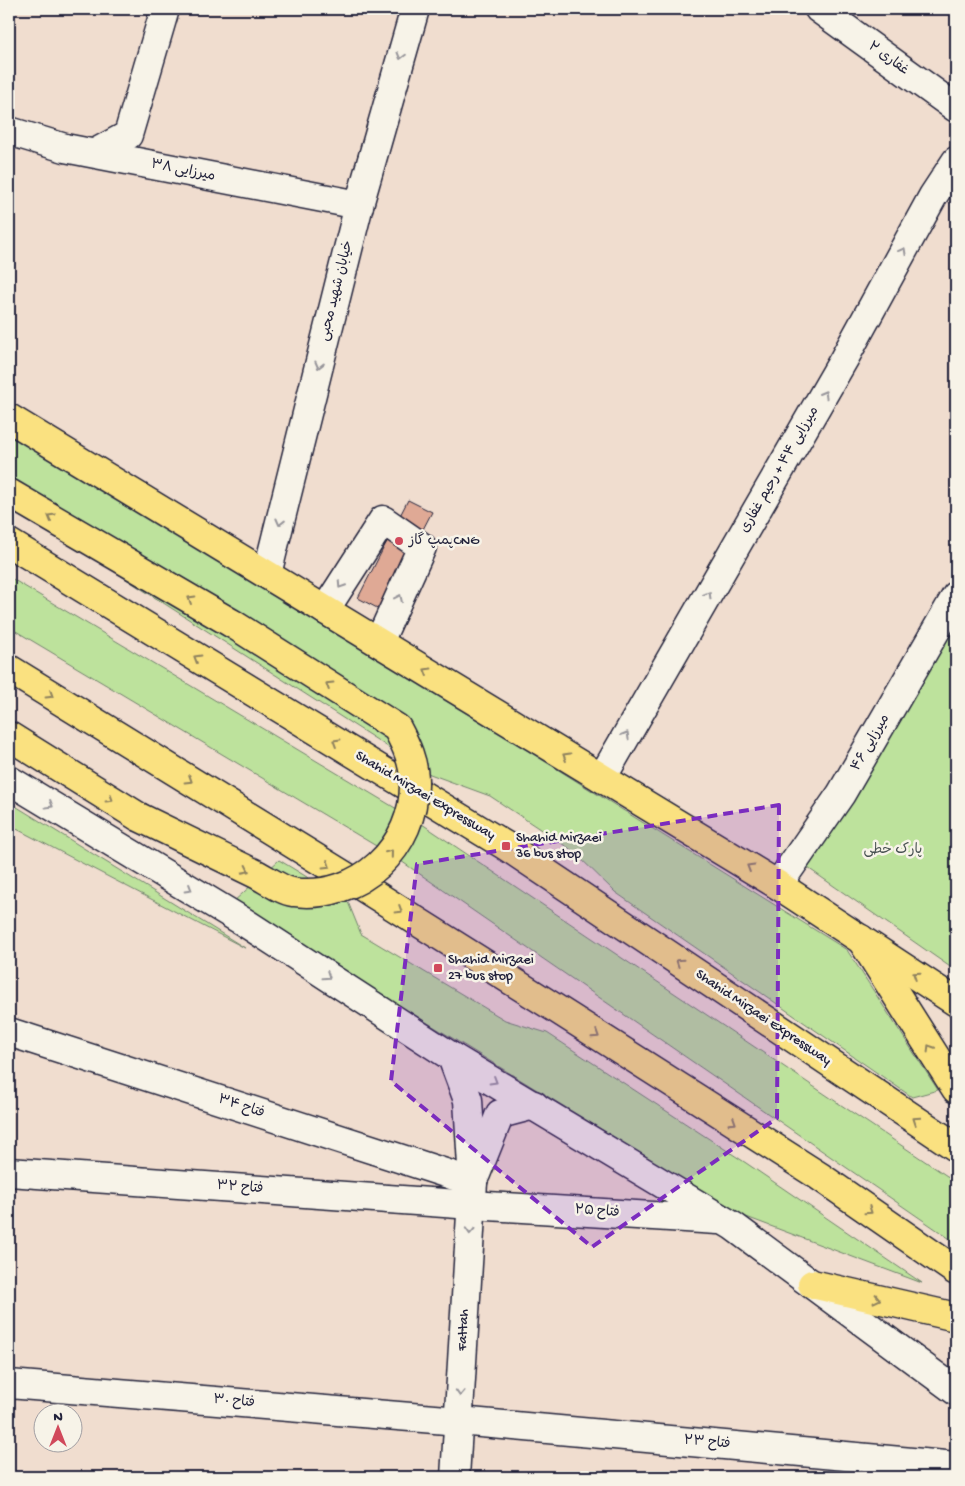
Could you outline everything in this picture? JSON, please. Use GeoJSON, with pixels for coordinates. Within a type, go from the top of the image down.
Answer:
{"type":"FeatureCollection","features":[{"type":"Feature","properties":{"kind":"main road"},"geometry":{"type":"LineString","coordinates":[[9,418],[778,885],[956,1002]]}},
{"type":"Feature","properties":{"kind":"main road"},"geometry":{"type":"LineString","coordinates":[[9,493],[233,624],[397,728],[406,744],[412,761],[414,798],[404,833],[383,862],[370,873],[339,889],[321,892],[292,892],[139,817],[9,736]]}},
{"type":"Feature","properties":{"kind":"main road","name":"Shahid Mirzaei Expressway"},"geometry":{"type":"LineString","coordinates":[[9,543],[506,846],[956,1147]]}},
{"type":"Feature","properties":{"kind":"main road"},"geometry":{"type":"LineString","coordinates":[[9,669],[555,1008],[819,1176],[956,1271]]}},
{"type":"Feature","properties":{"kind":"main road"},"geometry":{"type":"LineString","coordinates":[[861,939],[956,1089]]}},
{"type":"Feature","properties":{"kind":"main road"},"geometry":{"type":"LineString","coordinates":[[812,1284],[956,1317]]}},
{"type":"Feature","properties":{"kind":"street"},"geometry":{"type":"LineString","coordinates":[[94,154],[128,135],[165,9]]}},
{"type":"Feature","properties":{"kind":"street","name":"خیابان شهید محبی"},"geometry":{"type":"LineString","coordinates":[[267,574],[359,205],[415,9]]}},
{"type":"Feature","properties":{"kind":"street","name":"غفاری ۲"},"geometry":{"type":"LineString","coordinates":[[820,9],[956,108]]}},
{"type":"Feature","properties":{"kind":"street","name":"میرزایی ۳۸"},"geometry":{"type":"LineString","coordinates":[[9,131],[65,148],[359,205]]}},
{"type":"Feature","properties":{"kind":"street","name":"میرزایی ۴۴ + رحیم غفاری"},"geometry":{"type":"LineString","coordinates":[[602,778],[844,359],[933,196],[956,161]]}},
{"type":"Feature","properties":{"kind":"street"},"geometry":{"type":"LineString","coordinates":[[325,610],[384,520],[422,547],[379,642]]}},
{"type":"Feature","properties":{"kind":"street","name":"میرزایی ۴۶"},"geometry":{"type":"LineString","coordinates":[[778,885],[841,794],[956,596]]}},
{"type":"Feature","properties":{"kind":"street"},"geometry":{"type":"LineString","coordinates":[[9,780],[244,922],[452,1057],[723,1220],[956,1391]]}},
{"type":"Feature","properties":{"kind":"street","name":"فتاح ۳۴"},"geometry":{"type":"LineString","coordinates":[[9,1032],[472,1194]]}},
{"type":"Feature","properties":{"kind":"street","name":"Fattah"},"geometry":{"type":"LineString","coordinates":[[452,1057],[468,1100],[472,1194],[455,1477]]}},
{"type":"Feature","properties":{"kind":"street","name":"Fattah"},"geometry":{"type":"LineString","coordinates":[[472,1194],[500,1114],[534,1105]]}},
{"type":"Feature","properties":{"kind":"street","name":"فتاح ۳۲"},"geometry":{"type":"LineString","coordinates":[[9,1172],[472,1194]]}},
{"type":"Feature","properties":{"kind":"street","name":"فتاح ۲۵"},"geometry":{"type":"LineString","coordinates":[[472,1194],[723,1220]]}},
{"type":"Feature","properties":{"kind":"street","name":"فتاح ۳۰"},"geometry":{"type":"LineString","coordinates":[[9,1384],[459,1420]]}},
{"type":"Feature","properties":{"kind":"street","name":"فتاح ۲۳"},"geometry":{"type":"LineString","coordinates":[[459,1420],[956,1466]]}},
{"type":"Feature","properties":{"kind":"highlighted area"},"geometry":{"type":"Polygon","coordinates":[[[779,805],[777,1118],[592,1247],[391,1081],[417,864],[779,805]]]}},
{"type":"Feature","properties":{"kind":"green space"},"geometry":{"type":"Polygon","coordinates":[[[9,436],[533,754],[847,950],[938,1090],[912,1097],[615,892],[573,851],[490,796],[430,774],[9,504],[9,436]]]}},
{"type":"Feature","properties":{"kind":"green space"},"geometry":{"type":"Polygon","coordinates":[[[9,577],[422,824],[956,1182],[956,1243],[398,859],[9,627],[9,577]]]}},
{"type":"Feature","properties":{"kind":"green space","name":"پارک خطی"},"geometry":{"type":"Polygon","coordinates":[[[956,619],[956,971],[808,868],[956,619]]]}},
{"type":"Feature","properties":{"kind":"green space"},"geometry":{"type":"Polygon","coordinates":[[[9,802],[245,948],[9,825],[9,802]]]}},
{"type":"Feature","properties":{"kind":"green space"},"geometry":{"type":"Polygon","coordinates":[[[279,860],[348,902],[361,934],[505,1020],[547,1033],[746,1163],[922,1283],[741,1215],[232,903],[279,860]]]}},
{"type":"Feature","properties":{"kind":"building"},"geometry":{"type":"Polygon","coordinates":[[[408,500],[432,512],[381,610],[358,598],[408,500]]]}},
{"type":"Feature","properties":{"kind":"place","name":"پمپ گازCNG"},"geometry":{"type":"Point","coordinates":[399,541]}},
{"type":"Feature","properties":{"kind":"place","name":"Shahid Mirzaei 36 bus stop"},"geometry":{"type":"Point","coordinates":[506,846]}},
{"type":"Feature","properties":{"kind":"place","name":"Shahid Mirzaei 27 bus stop"},"geometry":{"type":"Point","coordinates":[438,968]}}]}
